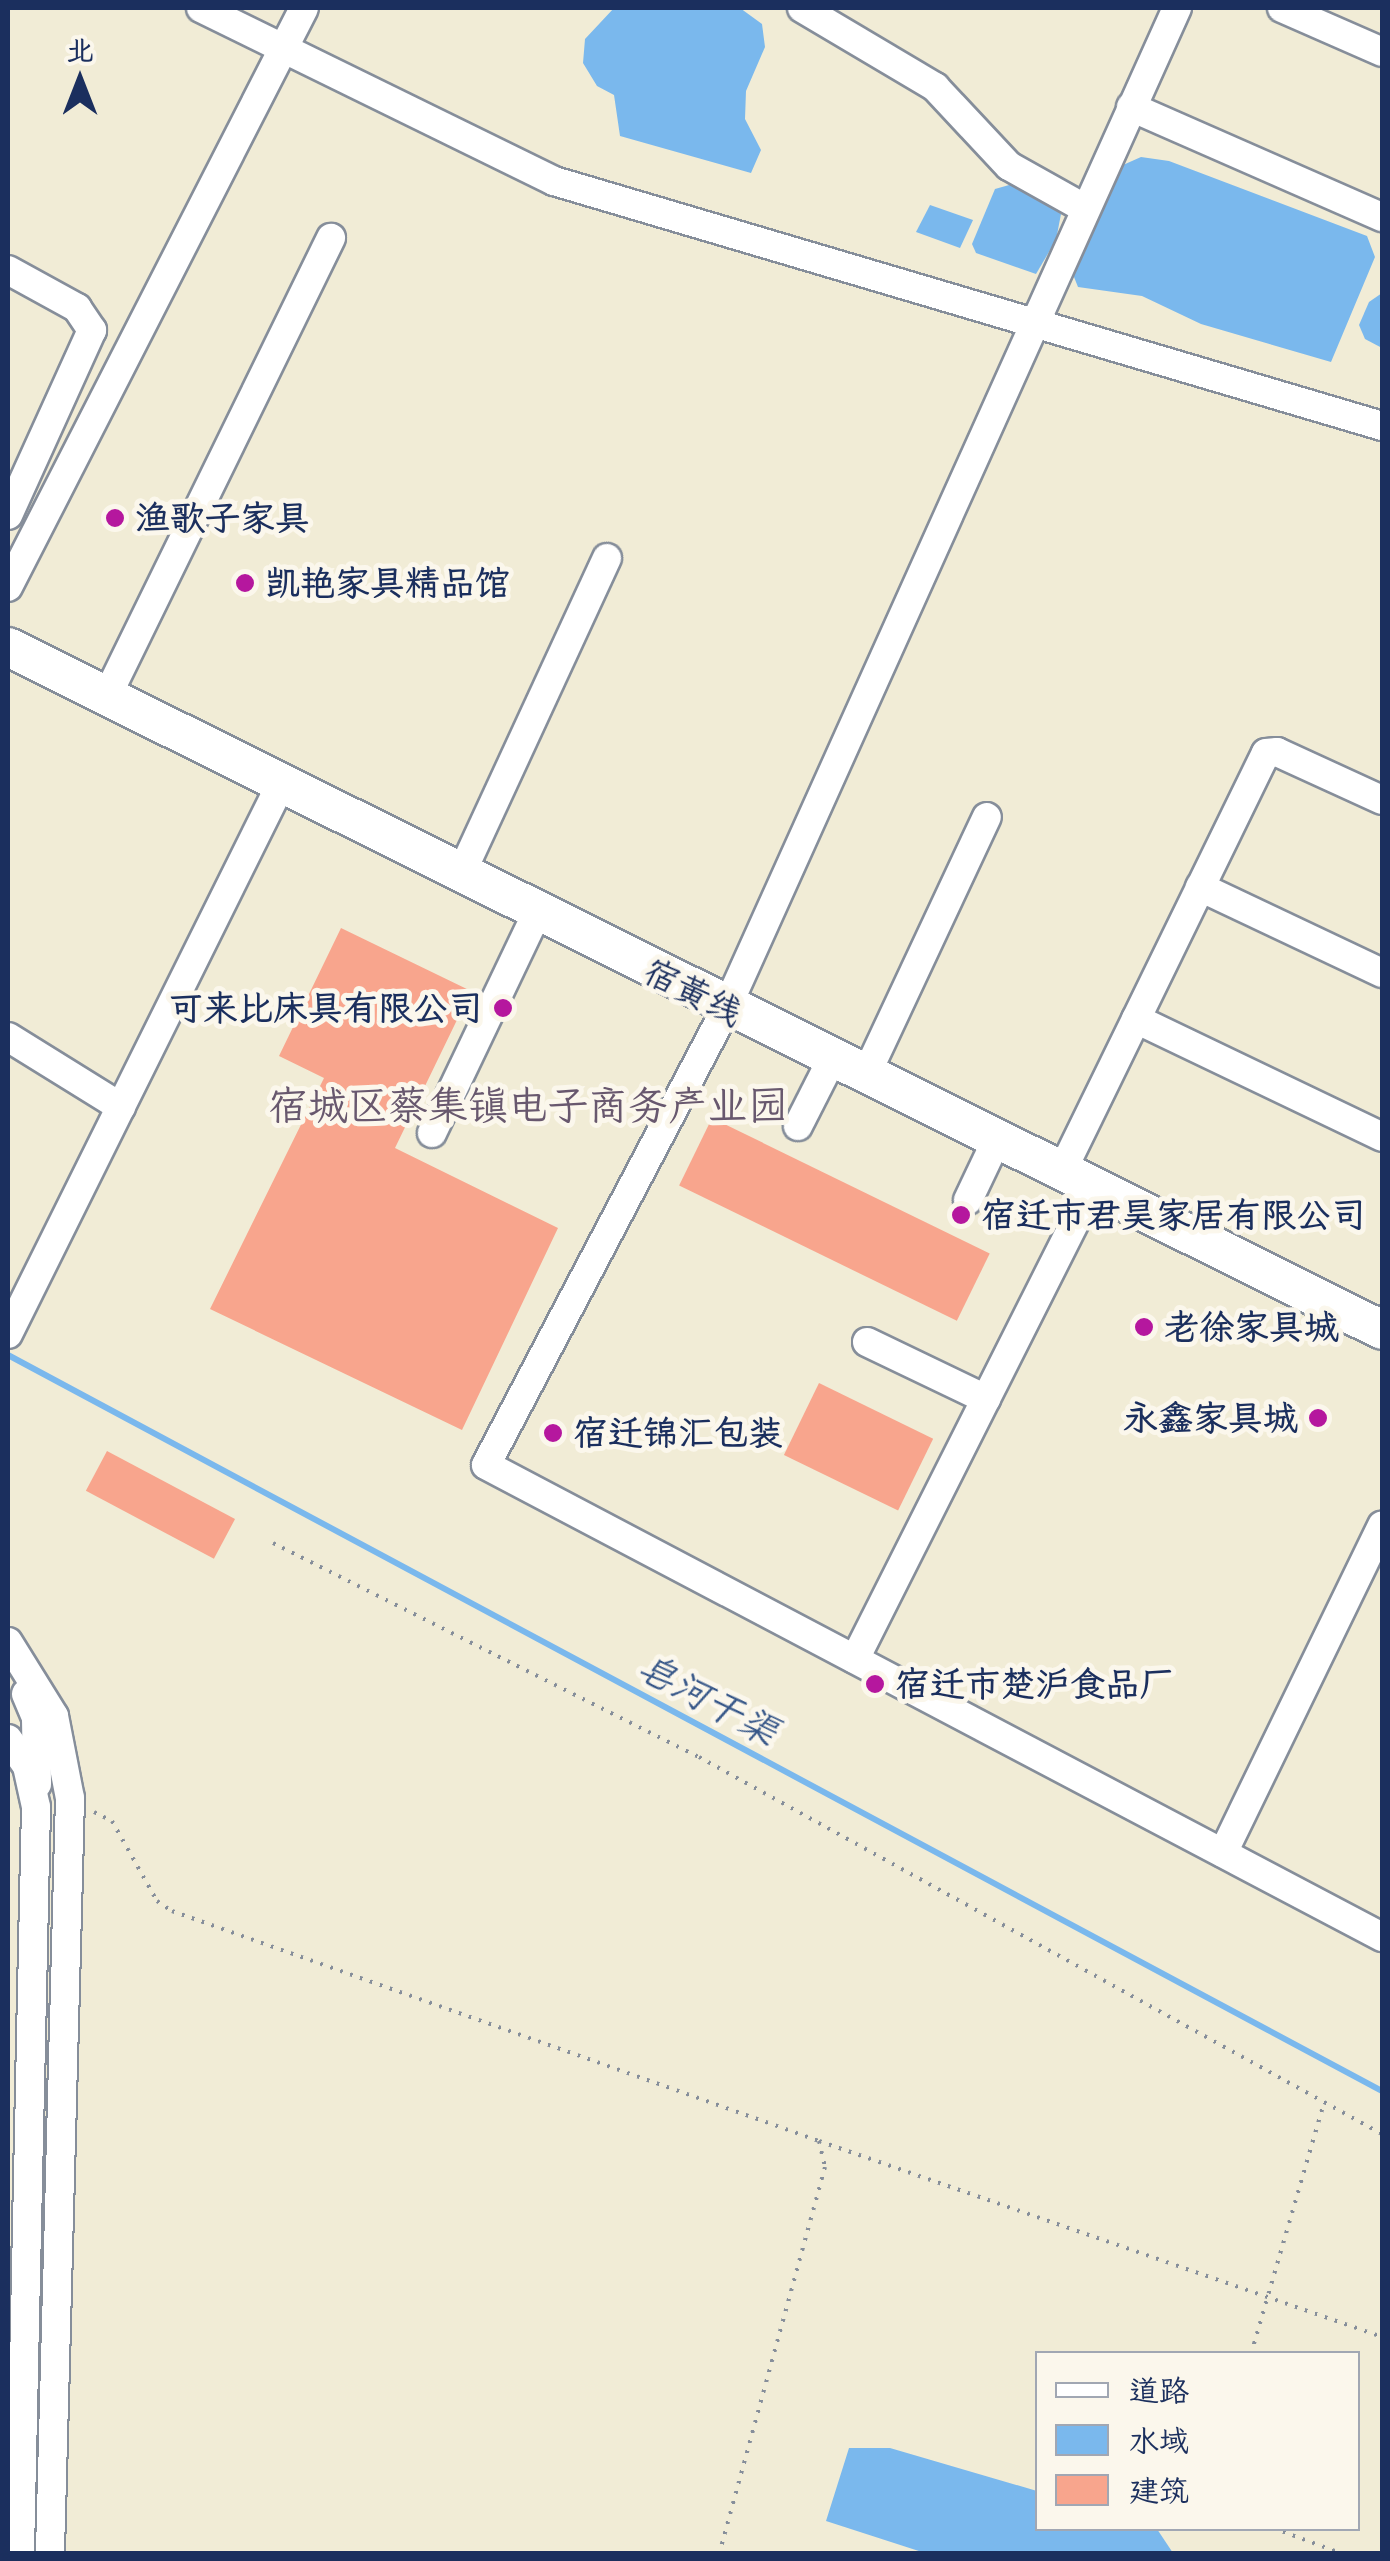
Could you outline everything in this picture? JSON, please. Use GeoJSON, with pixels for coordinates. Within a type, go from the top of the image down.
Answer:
{"type":"FeatureCollection","features":[{"type":"Feature","properties":{"kind":"main road","name":"宿黄线"},"geometry":{"type":"LineString","coordinates":[[8,647],[726,1009],[1382,1330]]}},
{"type":"Feature","properties":{"kind":"street"},"geometry":{"type":"LineString","coordinates":[[201,8],[554,180],[1382,426]]}},
{"type":"Feature","properties":{"kind":"street"},"geometry":{"type":"LineString","coordinates":[[8,587],[286,50],[304,8]]}},
{"type":"Feature","properties":{"kind":"street"},"geometry":{"type":"LineString","coordinates":[[802,8],[935,87],[1009,166],[1086,209]]}},
{"type":"Feature","properties":{"kind":"street"},"geometry":{"type":"LineString","coordinates":[[1177,8],[726,1009],[486,1465],[1382,1937]]}},
{"type":"Feature","properties":{"kind":"street"},"geometry":{"type":"LineString","coordinates":[[1282,8],[1382,52]]}},
{"type":"Feature","properties":{"kind":"street"},"geometry":{"type":"LineString","coordinates":[[1131,108],[1382,217]]}},
{"type":"Feature","properties":{"kind":"street"},"geometry":{"type":"LineString","coordinates":[[107,696],[332,238]]}},
{"type":"Feature","properties":{"kind":"street"},"geometry":{"type":"LineString","coordinates":[[8,270],[77,308],[92,330],[8,515]]}},
{"type":"Feature","properties":{"kind":"street"},"geometry":{"type":"LineString","coordinates":[[461,874],[608,558]]}},
{"type":"Feature","properties":{"kind":"street"},"geometry":{"type":"LineString","coordinates":[[855,1659],[986,1399],[1076,1180],[1136,1019],[1266,753],[1278,752],[1382,800]]}},
{"type":"Feature","properties":{"kind":"street"},"geometry":{"type":"LineString","coordinates":[[11,1329],[282,782]]}},
{"type":"Feature","properties":{"kind":"street"},"geometry":{"type":"LineString","coordinates":[[865,1077],[987,817]]}},
{"type":"Feature","properties":{"kind":"street"},"geometry":{"type":"LineString","coordinates":[[1200,887],[1382,974]]}},
{"type":"Feature","properties":{"kind":"street"},"geometry":{"type":"LineString","coordinates":[[432,1133],[538,913]]}},
{"type":"Feature","properties":{"kind":"street"},"geometry":{"type":"LineString","coordinates":[[1136,1019],[1382,1136]]}},
{"type":"Feature","properties":{"kind":"street"},"geometry":{"type":"LineString","coordinates":[[8,1037],[121,1107]]}},
{"type":"Feature","properties":{"kind":"street"},"geometry":{"type":"LineString","coordinates":[[798,1126],[831,1060]]}},
{"type":"Feature","properties":{"kind":"street"},"geometry":{"type":"LineString","coordinates":[[968,1200],[996,1141]]}},
{"type":"Feature","properties":{"kind":"street"},"geometry":{"type":"LineString","coordinates":[[867,1342],[986,1399]]}},
{"type":"Feature","properties":{"kind":"street"},"geometry":{"type":"LineString","coordinates":[[1222,1853],[1382,1526]]}},
{"type":"Feature","properties":{"kind":"street"},"geometry":{"type":"LineString","coordinates":[[8,1642],[54,1716],[67,1760],[70,1808],[50,2554]]}},
{"type":"Feature","properties":{"kind":"street"},"geometry":{"type":"LineString","coordinates":[[8,1663],[36,1718],[20,2554]]}},
{"type":"Feature","properties":{"kind":"street"},"geometry":{"type":"LineString","coordinates":[[8,1739],[27,1766],[36,1807]]}},
{"type":"Feature","properties":{"kind":"path"},"geometry":{"type":"LineString","coordinates":[[273,1542],[699,1757],[1382,2134]]}},
{"type":"Feature","properties":{"kind":"path"},"geometry":{"type":"LineString","coordinates":[[70,1808],[112,1821],[157,1901],[172,1910],[1382,2337]]}},
{"type":"Feature","properties":{"kind":"path"},"geometry":{"type":"LineString","coordinates":[[1251,2351],[1324,2103]]}},
{"type":"Feature","properties":{"kind":"path"},"geometry":{"type":"LineString","coordinates":[[719,2554],[825,2167],[819,2141]]}},
{"type":"Feature","properties":{"kind":"path"},"geometry":{"type":"LineString","coordinates":[[1281,2531],[1343,2554]]}},
{"type":"Feature","properties":{"kind":"water"},"geometry":{"type":"Polygon","coordinates":[[[614,8],[740,8],[762,24],[765,47],[746,91],[745,119],[761,150],[751,173],[620,136],[614,95],[597,86],[583,63],[585,39],[614,8]]]}},
{"type":"Feature","properties":{"kind":"water"},"geometry":{"type":"Polygon","coordinates":[[[1141,157],[1169,161],[1367,236],[1375,257],[1331,362],[1201,324],[1142,296],[1078,287],[1070,267],[1114,169],[1141,157]]]}},
{"type":"Feature","properties":{"kind":"water"},"geometry":{"type":"Polygon","coordinates":[[[1020,182],[1061,214],[1056,240],[1036,274],[976,253],[972,244],[995,189],[1020,182]]]}},
{"type":"Feature","properties":{"kind":"water"},"geometry":{"type":"Polygon","coordinates":[[[930,205],[973,220],[960,248],[916,232],[930,205]]]}},
{"type":"Feature","properties":{"kind":"water"},"geometry":{"type":"Polygon","coordinates":[[[1382,293],[1382,348],[1365,339],[1359,325],[1369,302],[1382,293]]]}},
{"type":"Feature","properties":{"kind":"water"},"geometry":{"type":"Polygon","coordinates":[[[849,2448],[890,2448],[1035,2490],[1035,2531],[1158,2531],[1173,2553],[925,2553],[826,2521],[849,2448]]]}},
{"type":"Feature","properties":{"kind":"building"},"geometry":{"type":"Polygon","coordinates":[[[341,928],[471,991],[395,1148],[558,1228],[462,1430],[210,1309],[324,1078],[279,1056],[341,928]]]}},
{"type":"Feature","properties":{"kind":"building"},"geometry":{"type":"Polygon","coordinates":[[[712,1118],[990,1253],[957,1321],[679,1185],[712,1118]]]}},
{"type":"Feature","properties":{"kind":"building"},"geometry":{"type":"Polygon","coordinates":[[[819,1383],[933,1439],[898,1511],[784,1455],[819,1383]]]}},
{"type":"Feature","properties":{"kind":"building"},"geometry":{"type":"Polygon","coordinates":[[[107,1451],[235,1519],[214,1559],[86,1491],[107,1451]]]}},
{"type":"Feature","properties":{"kind":"waterway","name":"皂河干渠"},"geometry":{"type":"LineString","coordinates":[[8,1355],[1382,2091]]}},
{"type":"Feature","properties":{"kind":"place","name":"渔歌子家具"},"geometry":{"type":"Point","coordinates":[115,518]}},
{"type":"Feature","properties":{"kind":"place","name":"凯艳家具精品馆"},"geometry":{"type":"Point","coordinates":[245,583]}},
{"type":"Feature","properties":{"kind":"place","name":"可来比床具有限公司"},"geometry":{"type":"Point","coordinates":[503,1008]}},
{"type":"Feature","properties":{"kind":"place","name":"宿迁市君昊家居有限公司"},"geometry":{"type":"Point","coordinates":[961,1215]}},
{"type":"Feature","properties":{"kind":"place","name":"老徐家具城"},"geometry":{"type":"Point","coordinates":[1144,1327]}},
{"type":"Feature","properties":{"kind":"place","name":"永鑫家具城"},"geometry":{"type":"Point","coordinates":[1318,1418]}},
{"type":"Feature","properties":{"kind":"place","name":"宿迁锦汇包装"},"geometry":{"type":"Point","coordinates":[553,1433]}},
{"type":"Feature","properties":{"kind":"place","name":"宿迁市楚沪食品厂"},"geometry":{"type":"Point","coordinates":[875,1684]}},
{"type":"Feature","properties":{"kind":"district","name":"宿城区蔡集镇电子商务产业园"},"geometry":{"type":"Point","coordinates":[528,1104]}}]}
